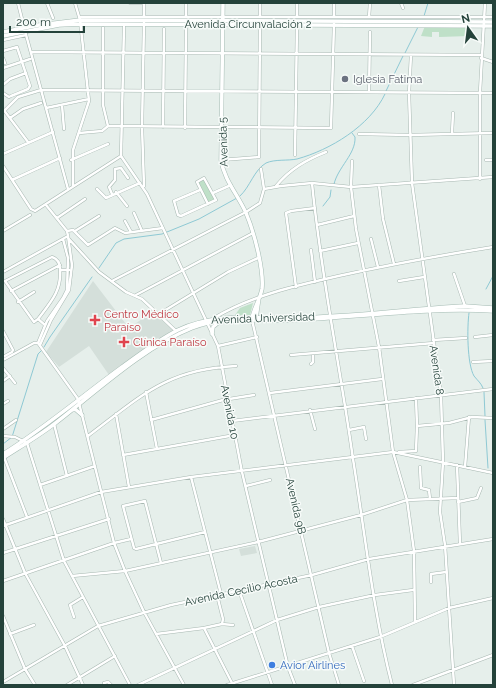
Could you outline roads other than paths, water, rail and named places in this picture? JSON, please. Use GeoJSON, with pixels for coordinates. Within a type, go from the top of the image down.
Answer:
{"type":"FeatureCollection","features":[{"type":"Feature","properties":{"kind":"street"},"geometry":{"type":"LineString","coordinates":[[18,3],[68,189]]}},
{"type":"Feature","properties":{"kind":"street"},"geometry":{"type":"LineString","coordinates":[[48,3],[53,18]]}},
{"type":"Feature","properties":{"kind":"street"},"geometry":{"type":"LineString","coordinates":[[73,186],[71,160],[89,99],[80,20],[75,3]]}},
{"type":"Feature","properties":{"kind":"street"},"geometry":{"type":"LineString","coordinates":[[130,3],[144,3],[142,127],[142,178],[144,189]]}},
{"type":"Feature","properties":{"kind":"street"},"geometry":{"type":"LineString","coordinates":[[186,3],[186,16]]}},
{"type":"Feature","properties":{"kind":"street","name":"Avenida 5"},"geometry":{"type":"LineString","coordinates":[[223,3],[221,160],[224,172],[246,212],[253,232],[262,282],[258,308],[254,318]]}},
{"type":"Feature","properties":{"kind":"street"},"geometry":{"type":"LineString","coordinates":[[260,3],[260,16]]}},
{"type":"Feature","properties":{"kind":"street"},"geometry":{"type":"LineString","coordinates":[[297,3],[297,16]]}},
{"type":"Feature","properties":{"kind":"street"},"geometry":{"type":"LineString","coordinates":[[79,133],[102,131],[108,126],[186,128],[331,128],[334,55],[334,3]]}},
{"type":"Feature","properties":{"kind":"street"},"geometry":{"type":"LineString","coordinates":[[369,17],[370,3]]}},
{"type":"Feature","properties":{"kind":"street"},"geometry":{"type":"LineString","coordinates":[[401,3],[403,8]]}},
{"type":"Feature","properties":{"kind":"street"},"geometry":{"type":"LineString","coordinates":[[480,179],[480,92],[485,3]]}},
{"type":"Feature","properties":{"kind":"street"},"geometry":{"type":"LineString","coordinates":[[144,20],[186,16],[191,18]]}},
{"type":"Feature","properties":{"kind":"street"},"geometry":{"type":"LineString","coordinates":[[246,18],[260,16],[273,18],[297,16],[334,20]]}},
{"type":"Feature","properties":{"kind":"street"},"geometry":{"type":"LineString","coordinates":[[357,19],[369,17],[418,21],[484,21],[493,17]]}},
{"type":"Feature","properties":{"kind":"street","name":"Avenida Circunvalación 2"},"geometry":{"type":"LineString","coordinates":[[3,36],[80,20],[105,18],[144,20],[191,18],[223,20],[260,25],[297,25],[334,20],[357,19],[418,21]]}},
{"type":"Feature","properties":{"kind":"street","name":"Avenida Circunvalación 2"},"geometry":{"type":"LineString","coordinates":[[80,20],[223,20],[273,18],[493,22]]}},
{"type":"Feature","properties":{"kind":"street","name":"Avenida Circunvalación 2"},"geometry":{"type":"LineString","coordinates":[[484,21],[493,26]]}},
{"type":"Feature","properties":{"kind":"street"},"geometry":{"type":"LineString","coordinates":[[221,160],[259,157],[260,25]]}},
{"type":"Feature","properties":{"kind":"street"},"geometry":{"type":"LineString","coordinates":[[295,155],[297,25]]}},
{"type":"Feature","properties":{"kind":"street"},"geometry":{"type":"LineString","coordinates":[[103,28],[102,105],[108,126]]}},
{"type":"Feature","properties":{"kind":"street"},"geometry":{"type":"LineString","coordinates":[[3,166],[31,209],[35,211],[121,156],[124,28]]}},
{"type":"Feature","properties":{"kind":"street"},"geometry":{"type":"LineString","coordinates":[[163,127],[164,28]]}},
{"type":"Feature","properties":{"kind":"street"},"geometry":{"type":"LineString","coordinates":[[186,29],[186,128]]}},
{"type":"Feature","properties":{"kind":"street"},"geometry":{"type":"LineString","coordinates":[[3,40],[25,31]]}},
{"type":"Feature","properties":{"kind":"street","name":"Avenida Circunvalación 2"},"geometry":{"type":"LineString","coordinates":[[3,32],[25,31]]}},
{"type":"Feature","properties":{"kind":"street"},"geometry":{"type":"LineString","coordinates":[[369,92],[370,32]]}},
{"type":"Feature","properties":{"kind":"street"},"geometry":{"type":"LineString","coordinates":[[3,51],[17,47],[30,86],[28,89],[9,97],[3,93]]}},
{"type":"Feature","properties":{"kind":"street"},"geometry":{"type":"LineString","coordinates":[[31,52],[260,55],[370,54],[482,57],[493,62]]}},
{"type":"Feature","properties":{"kind":"street","name":"Avenida 8"},"geometry":{"type":"LineString","coordinates":[[411,55],[409,93],[412,183],[441,394],[443,462],[440,498],[445,545],[454,685]]}},
{"type":"Feature","properties":{"kind":"street"},"geometry":{"type":"LineString","coordinates":[[3,58],[5,63]]}},
{"type":"Feature","properties":{"kind":"street"},"geometry":{"type":"LineString","coordinates":[[3,68],[30,60]]}},
{"type":"Feature","properties":{"kind":"street"},"geometry":{"type":"LineString","coordinates":[[3,85],[10,79],[26,73]]}},
{"type":"Feature","properties":{"kind":"street"},"geometry":{"type":"LineString","coordinates":[[28,142],[4,110],[18,97],[41,90],[493,93]]}},
{"type":"Feature","properties":{"kind":"street"},"geometry":{"type":"LineString","coordinates":[[46,108],[89,99]]}},
{"type":"Feature","properties":{"kind":"street"},"geometry":{"type":"LineString","coordinates":[[10,118],[23,108],[40,103]]}},
{"type":"Feature","properties":{"kind":"street"},"geometry":{"type":"LineString","coordinates":[[62,105],[64,128]]}},
{"type":"Feature","properties":{"kind":"street"},"geometry":{"type":"LineString","coordinates":[[452,133],[453,113]]}},
{"type":"Feature","properties":{"kind":"street"},"geometry":{"type":"LineString","coordinates":[[3,154],[53,132]]}},
{"type":"Feature","properties":{"kind":"street"},"geometry":{"type":"LineString","coordinates":[[359,134],[410,135],[480,132],[493,133]]}},
{"type":"Feature","properties":{"kind":"street"},"geometry":{"type":"LineString","coordinates":[[71,160],[108,144]]}},
{"type":"Feature","properties":{"kind":"street"},"geometry":{"type":"LineString","coordinates":[[276,187],[285,176],[305,160],[326,152]]}},
{"type":"Feature","properties":{"kind":"street","name":"Avenida 10"},"geometry":{"type":"LineString","coordinates":[[121,156],[144,189],[218,346],[242,472],[276,620],[288,666],[295,685]]}},
{"type":"Feature","properties":{"kind":"street"},"geometry":{"type":"LineString","coordinates":[[12,180],[60,158]]}},
{"type":"Feature","properties":{"kind":"street"},"geometry":{"type":"LineString","coordinates":[[486,160],[493,160]]}},
{"type":"Feature","properties":{"kind":"street"},"geometry":{"type":"LineString","coordinates":[[352,161],[351,187],[358,243],[379,347],[382,379],[394,453],[407,500],[414,551],[413,590],[415,622]]}},
{"type":"Feature","properties":{"kind":"street"},"geometry":{"type":"LineString","coordinates":[[112,194],[109,187],[115,180],[115,169],[121,168],[128,178]]}},
{"type":"Feature","properties":{"kind":"street"},"geometry":{"type":"LineString","coordinates":[[112,281],[246,212],[261,202],[264,190],[261,169]]}},
{"type":"Feature","properties":{"kind":"street"},"geometry":{"type":"LineString","coordinates":[[264,190],[276,187],[312,183],[351,187],[493,177]]}},
{"type":"Feature","properties":{"kind":"street"},"geometry":{"type":"LineString","coordinates":[[138,179],[142,178]]}},
{"type":"Feature","properties":{"kind":"street"},"geometry":{"type":"LineString","coordinates":[[200,190],[174,201],[180,216],[208,204],[216,200],[205,178],[197,182],[208,204]]}},
{"type":"Feature","properties":{"kind":"street"},"geometry":{"type":"LineString","coordinates":[[97,189],[105,198],[140,183]]}},
{"type":"Feature","properties":{"kind":"street"},"geometry":{"type":"LineString","coordinates":[[312,183],[329,317],[349,430],[380,637],[392,685]]}},
{"type":"Feature","properties":{"kind":"street"},"geometry":{"type":"LineString","coordinates":[[213,193],[231,185]]}},
{"type":"Feature","properties":{"kind":"street"},"geometry":{"type":"LineString","coordinates":[[379,185],[383,219],[394,264]]}},
{"type":"Feature","properties":{"kind":"street"},"geometry":{"type":"LineString","coordinates":[[116,192],[127,206]]}},
{"type":"Feature","properties":{"kind":"street"},"geometry":{"type":"LineString","coordinates":[[57,218],[85,199]]}},
{"type":"Feature","properties":{"kind":"street"},"geometry":{"type":"LineString","coordinates":[[39,344],[69,290],[72,265],[67,231],[46,205]]}},
{"type":"Feature","properties":{"kind":"street"},"geometry":{"type":"LineString","coordinates":[[296,287],[286,213],[291,210],[315,208]]}},
{"type":"Feature","properties":{"kind":"street"},"geometry":{"type":"LineString","coordinates":[[134,213],[142,231]]}},
{"type":"Feature","properties":{"kind":"street"},"geometry":{"type":"LineString","coordinates":[[3,231],[30,215]]}},
{"type":"Feature","properties":{"kind":"street"},"geometry":{"type":"LineString","coordinates":[[75,232],[99,216]]}},
{"type":"Feature","properties":{"kind":"street"},"geometry":{"type":"LineString","coordinates":[[317,225],[354,216]]}},
{"type":"Feature","properties":{"kind":"street"},"geometry":{"type":"LineString","coordinates":[[125,221],[131,232]]}},
{"type":"Feature","properties":{"kind":"street"},"geometry":{"type":"LineString","coordinates":[[67,231],[71,229],[88,245],[115,228],[123,233],[163,228]]}},
{"type":"Feature","properties":{"kind":"street"},"geometry":{"type":"LineString","coordinates":[[136,296],[182,269],[253,232]]}},
{"type":"Feature","properties":{"kind":"street"},"geometry":{"type":"LineString","coordinates":[[3,272],[68,237]]}},
{"type":"Feature","properties":{"kind":"street"},"geometry":{"type":"LineString","coordinates":[[68,237],[100,272],[126,292],[142,299],[176,331]]}},
{"type":"Feature","properties":{"kind":"street"},"geometry":{"type":"LineString","coordinates":[[39,344],[45,325],[65,294],[69,270],[67,252],[63,239]]}},
{"type":"Feature","properties":{"kind":"street"},"geometry":{"type":"LineString","coordinates":[[371,239],[378,268]]}},
{"type":"Feature","properties":{"kind":"street"},"geometry":{"type":"LineString","coordinates":[[320,251],[358,243]]}},
{"type":"Feature","properties":{"kind":"street"},"geometry":{"type":"LineString","coordinates":[[214,318],[239,304],[324,279],[422,258],[493,247]]}},
{"type":"Feature","properties":{"kind":"street"},"geometry":{"type":"LineString","coordinates":[[311,250],[315,282]]}},
{"type":"Feature","properties":{"kind":"street"},"geometry":{"type":"LineString","coordinates":[[52,257],[58,260],[60,270],[60,285],[57,293],[38,319],[34,322],[18,302],[5,281],[52,257]]}},
{"type":"Feature","properties":{"kind":"street"},"geometry":{"type":"LineString","coordinates":[[159,314],[228,272],[258,258]]}},
{"type":"Feature","properties":{"kind":"street"},"geometry":{"type":"LineString","coordinates":[[11,291],[60,265]]}},
{"type":"Feature","properties":{"kind":"street"},"geometry":{"type":"LineString","coordinates":[[60,270],[69,270]]}},
{"type":"Feature","properties":{"kind":"street"},"geometry":{"type":"LineString","coordinates":[[454,274],[465,306]]}},
{"type":"Feature","properties":{"kind":"street"},"geometry":{"type":"LineString","coordinates":[[399,281],[424,276]]}},
{"type":"Feature","properties":{"kind":"street"},"geometry":{"type":"LineString","coordinates":[[18,302],[34,292]]}},
{"type":"Feature","properties":{"kind":"street","name":"Avenida 5"},"geometry":{"type":"LineString","coordinates":[[254,318],[256,302],[259,297]]}},
{"type":"Feature","properties":{"kind":"street","name":"Avenida Universidad"},"geometry":{"type":"LineString","coordinates":[[25,442],[161,340],[176,331],[207,321],[266,317],[329,317],[465,306],[493,311]]}},
{"type":"Feature","properties":{"kind":"street"},"geometry":{"type":"LineString","coordinates":[[258,308],[260,313],[266,317]]}},
{"type":"Feature","properties":{"kind":"street","name":"Avenida Universidad"},"geometry":{"type":"LineString","coordinates":[[429,310],[493,311]]}},
{"type":"Feature","properties":{"kind":"street","name":"Avenida Universidad"},"geometry":{"type":"LineString","coordinates":[[3,457],[54,424],[71,410],[78,401],[157,346],[186,330],[214,318],[329,317]]}},
{"type":"Feature","properties":{"kind":"street","name":"Avenida 9B"},"geometry":{"type":"LineString","coordinates":[[254,318],[256,337],[329,653],[339,685]]}},
{"type":"Feature","properties":{"kind":"street"},"geometry":{"type":"LineString","coordinates":[[38,319],[45,325]]}},
{"type":"Feature","properties":{"kind":"street"},"geometry":{"type":"LineString","coordinates":[[212,334],[213,327],[219,321]]}},
{"type":"Feature","properties":{"kind":"street"},"geometry":{"type":"LineString","coordinates":[[3,331],[13,350],[3,357]]}},
{"type":"Feature","properties":{"kind":"street"},"geometry":{"type":"LineString","coordinates":[[475,337],[493,335]]}},
{"type":"Feature","properties":{"kind":"street"},"geometry":{"type":"LineString","coordinates":[[218,346],[256,337]]}},
{"type":"Feature","properties":{"kind":"street"},"geometry":{"type":"LineString","coordinates":[[291,355],[466,338]]}},
{"type":"Feature","properties":{"kind":"street"},"geometry":{"type":"LineString","coordinates":[[3,360],[34,343],[39,344]]}},
{"type":"Feature","properties":{"kind":"street"},"geometry":{"type":"LineString","coordinates":[[39,344],[78,401],[114,543],[144,612],[184,685]]}},
{"type":"Feature","properties":{"kind":"street"},"geometry":{"type":"LineString","coordinates":[[311,364],[313,362],[313,353]]}},
{"type":"Feature","properties":{"kind":"street"},"geometry":{"type":"LineString","coordinates":[[473,362],[493,361]]}},
{"type":"Feature","properties":{"kind":"street"},"geometry":{"type":"LineString","coordinates":[[88,436],[146,392],[180,376],[222,367],[236,366]]}},
{"type":"Feature","properties":{"kind":"street"},"geometry":{"type":"LineString","coordinates":[[3,368],[15,383]]}},
{"type":"Feature","properties":{"kind":"street"},"geometry":{"type":"LineString","coordinates":[[3,381],[10,376]]}},
{"type":"Feature","properties":{"kind":"street"},"geometry":{"type":"LineString","coordinates":[[270,393],[382,379]]}},
{"type":"Feature","properties":{"kind":"street"},"geometry":{"type":"LineString","coordinates":[[232,421],[275,414],[493,389]]}},
{"type":"Feature","properties":{"kind":"street"},"geometry":{"type":"LineString","coordinates":[[146,392],[156,449]]}},
{"type":"Feature","properties":{"kind":"street"},"geometry":{"type":"LineString","coordinates":[[151,420],[228,399],[254,395]]}},
{"type":"Feature","properties":{"kind":"street"},"geometry":{"type":"LineString","coordinates":[[416,398],[416,451],[418,457]]}},
{"type":"Feature","properties":{"kind":"street"},"geometry":{"type":"LineString","coordinates":[[3,404],[8,401]]}},
{"type":"Feature","properties":{"kind":"street"},"geometry":{"type":"LineString","coordinates":[[71,410],[75,409],[82,415]]}},
{"type":"Feature","properties":{"kind":"street"},"geometry":{"type":"LineString","coordinates":[[310,410],[315,429]]}},
{"type":"Feature","properties":{"kind":"street"},"geometry":{"type":"LineString","coordinates":[[116,414],[129,487]]}},
{"type":"Feature","properties":{"kind":"street"},"geometry":{"type":"LineString","coordinates":[[417,426],[442,425],[469,417],[493,418]]}},
{"type":"Feature","properties":{"kind":"street"},"geometry":{"type":"LineString","coordinates":[[465,467],[469,417]]}},
{"type":"Feature","properties":{"kind":"street"},"geometry":{"type":"LineString","coordinates":[[3,429],[16,420]]}},
{"type":"Feature","properties":{"kind":"street"},"geometry":{"type":"LineString","coordinates":[[54,424],[67,476]]}},
{"type":"Feature","properties":{"kind":"street"},"geometry":{"type":"LineString","coordinates":[[349,430],[364,427],[366,439]]}},
{"type":"Feature","properties":{"kind":"street"},"geometry":{"type":"LineString","coordinates":[[123,455],[235,435]]}},
{"type":"Feature","properties":{"kind":"street"},"geometry":{"type":"LineString","coordinates":[[3,436],[14,437],[25,442],[49,510],[64,561],[130,685]]}},
{"type":"Feature","properties":{"kind":"street"},"geometry":{"type":"LineString","coordinates":[[4,525],[101,492],[192,476],[242,472],[416,451]]}},
{"type":"Feature","properties":{"kind":"street"},"geometry":{"type":"LineString","coordinates":[[394,453],[493,473]]}},
{"type":"Feature","properties":{"kind":"street"},"geometry":{"type":"LineString","coordinates":[[3,457],[27,517]]}},
{"type":"Feature","properties":{"kind":"street"},"geometry":{"type":"LineString","coordinates":[[457,465],[460,544]]}},
{"type":"Feature","properties":{"kind":"street"},"geometry":{"type":"LineString","coordinates":[[40,485],[95,466]]}},
{"type":"Feature","properties":{"kind":"street"},"geometry":{"type":"LineString","coordinates":[[420,468],[421,488],[429,490],[430,499]]}},
{"type":"Feature","properties":{"kind":"street"},"geometry":{"type":"LineString","coordinates":[[192,476],[221,594]]}},
{"type":"Feature","properties":{"kind":"street"},"geometry":{"type":"LineString","coordinates":[[246,486],[270,480]]}},
{"type":"Feature","properties":{"kind":"street"},"geometry":{"type":"LineString","coordinates":[[458,502],[477,498],[481,488]]}},
{"type":"Feature","properties":{"kind":"street"},"geometry":{"type":"LineString","coordinates":[[72,576],[125,571],[210,551],[258,542],[361,515],[407,500],[458,498]]}},
{"type":"Feature","properties":{"kind":"street"},"geometry":{"type":"LineString","coordinates":[[161,563],[156,543],[145,501],[123,506],[134,548],[156,543],[205,532]]}},
{"type":"Feature","properties":{"kind":"street"},"geometry":{"type":"LineString","coordinates":[[3,519],[4,525],[25,573],[65,646],[83,685]]}},
{"type":"Feature","properties":{"kind":"street"},"geometry":{"type":"LineString","coordinates":[[3,553],[109,519]]}},
{"type":"Feature","properties":{"kind":"street"},"geometry":{"type":"LineString","coordinates":[[3,581],[114,543],[131,539]]}},
{"type":"Feature","properties":{"kind":"street","name":"Avenida Cecilio Acosta"},"geometry":{"type":"LineString","coordinates":[[3,682],[98,626],[144,612],[312,575],[369,559],[445,545],[493,539]]}},
{"type":"Feature","properties":{"kind":"street"},"geometry":{"type":"LineString","coordinates":[[431,582],[431,574],[446,572]]}},
{"type":"Feature","properties":{"kind":"street"},"geometry":{"type":"LineString","coordinates":[[239,590],[255,630],[267,673],[272,685]]}},
{"type":"Feature","properties":{"kind":"street"},"geometry":{"type":"LineString","coordinates":[[138,685],[276,620],[319,607],[374,595],[413,590]]}},
{"type":"Feature","properties":{"kind":"street"},"geometry":{"type":"LineString","coordinates":[[217,595],[223,619],[222,624]]}},
{"type":"Feature","properties":{"kind":"street"},"geometry":{"type":"LineString","coordinates":[[74,617],[70,605],[83,597]]}},
{"type":"Feature","properties":{"kind":"street"},"geometry":{"type":"LineString","coordinates":[[226,685],[380,637],[449,608],[493,598]]}},
{"type":"Feature","properties":{"kind":"street"},"geometry":{"type":"LineString","coordinates":[[3,616],[25,669],[35,685]]}},
{"type":"Feature","properties":{"kind":"street"},"geometry":{"type":"LineString","coordinates":[[156,634],[204,628],[222,624],[233,625]]}},
{"type":"Feature","properties":{"kind":"street"},"geometry":{"type":"LineString","coordinates":[[10,634],[34,625]]}},
{"type":"Feature","properties":{"kind":"street"},"geometry":{"type":"LineString","coordinates":[[204,628],[232,684]]}},
{"type":"Feature","properties":{"kind":"street"},"geometry":{"type":"LineString","coordinates":[[352,646],[364,681]]}},
{"type":"Feature","properties":{"kind":"street"},"geometry":{"type":"LineString","coordinates":[[67,685],[115,656]]}},
{"type":"Feature","properties":{"kind":"street"},"geometry":{"type":"LineString","coordinates":[[413,685],[493,656]]}},
{"type":"Feature","properties":{"kind":"street"},"geometry":{"type":"LineString","coordinates":[[104,683],[108,682],[111,685]]}},
{"type":"Feature","properties":{"kind":"waterway"},"geometry":{"type":"LineString","coordinates":[[424,16],[428,3]]}},
{"type":"Feature","properties":{"kind":"waterway"},"geometry":{"type":"LineString","coordinates":[[405,53],[418,27]]}},
{"type":"Feature","properties":{"kind":"waterway"},"geometry":{"type":"LineString","coordinates":[[386,91],[403,56]]}},
{"type":"Feature","properties":{"kind":"waterway"},"geometry":{"type":"LineString","coordinates":[[240,196],[247,188],[258,170],[266,163],[297,159],[310,155],[323,150],[348,135],[370,116],[385,94]]}},
{"type":"Feature","properties":{"kind":"waterway"},"geometry":{"type":"LineString","coordinates":[[334,184],[339,172],[353,149],[355,137],[352,133]]}},
{"type":"Feature","properties":{"kind":"waterway"},"geometry":{"type":"LineString","coordinates":[[323,206],[330,197],[331,190]]}},
{"type":"Feature","properties":{"kind":"waterway"},"geometry":{"type":"LineString","coordinates":[[99,268],[116,243],[124,239],[162,234],[199,219],[237,198]]}},
{"type":"Feature","properties":{"kind":"waterway"},"geometry":{"type":"LineString","coordinates":[[486,289],[493,276]]}},
{"type":"Feature","properties":{"kind":"waterway"},"geometry":{"type":"LineString","coordinates":[[44,347],[92,277]]}},
{"type":"Feature","properties":{"kind":"waterway"},"geometry":{"type":"LineString","coordinates":[[469,313],[468,336],[470,363],[474,376],[483,388]]}},
{"type":"Feature","properties":{"kind":"waterway"},"geometry":{"type":"LineString","coordinates":[[3,444],[12,437],[38,354],[42,350]]}},
{"type":"Feature","properties":{"kind":"waterway"},"geometry":{"type":"LineString","coordinates":[[484,392],[485,416]]}},
{"type":"Feature","properties":{"kind":"waterway"},"geometry":{"type":"LineString","coordinates":[[485,420],[488,468]]}},
{"type":"Feature","properties":{"kind":"place","name":"Iglesia Fatima"},"geometry":{"type":"Point","coordinates":[345,79]}},
{"type":"Feature","properties":{"kind":"place","name":"Centro Médico Paraíso"},"geometry":{"type":"Point","coordinates":[95,320]}},
{"type":"Feature","properties":{"kind":"place","name":"Clínica Paraíso"},"geometry":{"type":"Point","coordinates":[124,342]}},
{"type":"Feature","properties":{"kind":"place","name":"Avior Airlines"},"geometry":{"type":"Point","coordinates":[272,665]}}]}
